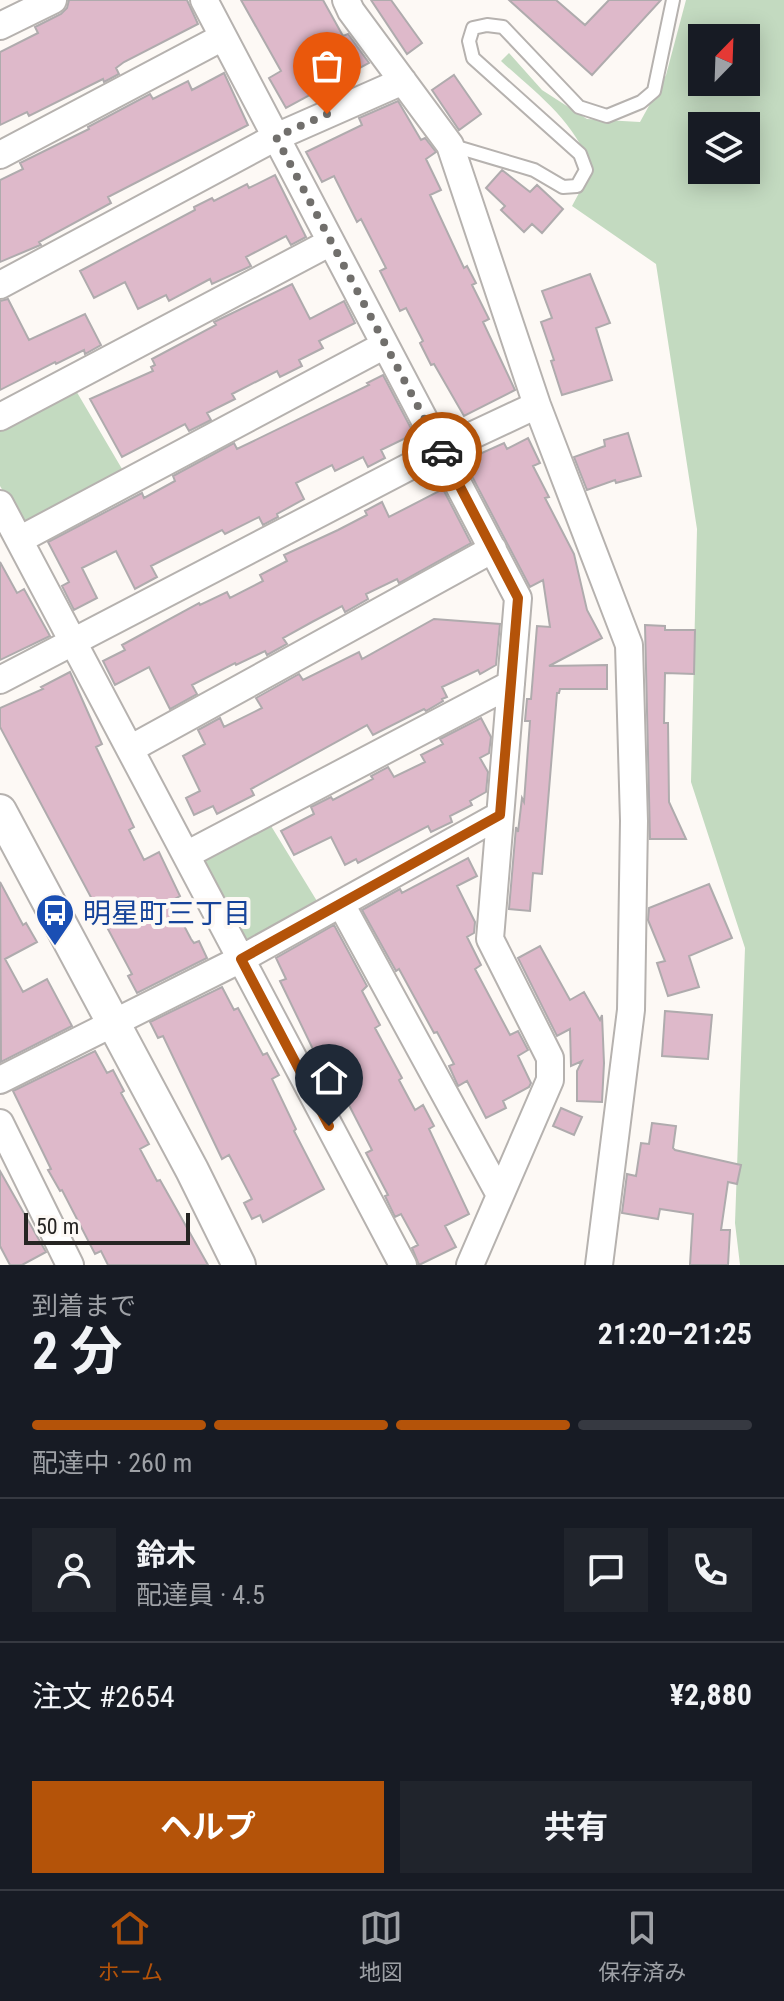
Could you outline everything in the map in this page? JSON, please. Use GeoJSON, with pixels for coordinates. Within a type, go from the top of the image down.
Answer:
{"type":"FeatureCollection","features":[{"type":"Feature","properties":{"kind":"street"},"geometry":{"type":"LineString","coordinates":[[0,26],[53,0]]}},
{"type":"Feature","properties":{"kind":"street"},"geometry":{"type":"LineString","coordinates":[[204,0],[518,598],[490,939],[550,1058],[550,1080],[470,1265]]}},
{"type":"Feature","properties":{"kind":"street"},"geometry":{"type":"LineString","coordinates":[[346,0],[450,145],[537,405],[629,645],[634,821],[631,1010],[599,1265]]}},
{"type":"Feature","properties":{"kind":"street"},"geometry":{"type":"LineString","coordinates":[[0,155],[223,37]]}},
{"type":"Feature","properties":{"kind":"street"},"geometry":{"type":"LineString","coordinates":[[0,285],[276,137],[403,81]]}},
{"type":"Feature","properties":{"kind":"street"},"geometry":{"type":"LineString","coordinates":[[0,417],[331,242]]}},
{"type":"Feature","properties":{"kind":"street"},"geometry":{"type":"LineString","coordinates":[[19,540],[385,345]]}},
{"type":"Feature","properties":{"kind":"street"},"geometry":{"type":"LineString","coordinates":[[0,680],[441,450],[537,405]]}},
{"type":"Feature","properties":{"kind":"street"},"geometry":{"type":"LineString","coordinates":[[0,504],[403,1265]]}},
{"type":"Feature","properties":{"kind":"street"},"geometry":{"type":"LineString","coordinates":[[130,749],[493,549]]}},
{"type":"Feature","properties":{"kind":"street"},"geometry":{"type":"LineString","coordinates":[[186,855],[511,684]]}},
{"type":"Feature","properties":{"kind":"street"},"geometry":{"type":"LineString","coordinates":[[0,811],[192,1170],[239,1265]]}},
{"type":"Feature","properties":{"kind":"street"},"geometry":{"type":"LineString","coordinates":[[0,1080],[241,959],[500,815]]}},
{"type":"Feature","properties":{"kind":"street"},"geometry":{"type":"LineString","coordinates":[[341,904],[500,1195]]}},
{"type":"Feature","properties":{"kind":"street"},"geometry":{"type":"LineString","coordinates":[[0,1123],[70,1265]]}},
{"type":"Feature","properties":{"kind":"lane"},"geometry":{"type":"LineString","coordinates":[[450,145],[534,170],[563,187],[577,186],[586,170],[580,154],[473,58],[469,41],[473,28],[487,25],[503,27],[579,107],[607,116],[641,102],[654,91],[673,0]]}},
{"type":"Feature","properties":{"kind":"green space"},"geometry":{"type":"Polygon","coordinates":[[[686,0],[784,0],[784,1265],[740,1265],[735,1223],[745,948],[691,782],[697,529],[656,264],[572,206],[592,169],[584,151],[554,109],[501,61],[509,53],[542,90],[587,119],[640,122],[666,75],[686,0]]]}},
{"type":"Feature","properties":{"kind":"green space"},"geometry":{"type":"Polygon","coordinates":[[[75,389],[125,474],[24,526],[0,486],[0,429],[75,389]]]}},
{"type":"Feature","properties":{"kind":"green space"},"geometry":{"type":"Polygon","coordinates":[[[268,821],[320,906],[255,944],[233,940],[195,867],[203,854],[268,821]]]}},
{"type":"Feature","properties":{"kind":"building"},"geometry":{"type":"Polygon","coordinates":[[[69,0],[187,0],[198,24],[124,62],[116,68],[119,74],[104,82],[103,79],[29,116],[27,112],[0,125],[0,52],[38,33],[35,27],[61,14],[69,0]]]}},
{"type":"Feature","properties":{"kind":"building"},"geometry":{"type":"Polygon","coordinates":[[[241,0],[323,0],[343,36],[348,34],[369,63],[286,108],[269,78],[281,71],[241,0]]]}},
{"type":"Feature","properties":{"kind":"building"},"geometry":{"type":"Polygon","coordinates":[[[371,0],[391,0],[422,43],[407,54],[371,0]]]}},
{"type":"Feature","properties":{"kind":"building"},"geometry":{"type":"Polygon","coordinates":[[[509,0],[556,0],[585,25],[609,0],[661,0],[592,75],[509,0]]]}},
{"type":"Feature","properties":{"kind":"building"},"geometry":{"type":"Polygon","coordinates":[[[224,73],[248,125],[108,197],[111,203],[39,242],[41,245],[0,262],[0,180],[23,169],[20,163],[150,94],[153,99],[188,81],[192,90],[224,73]]]}},
{"type":"Feature","properties":{"kind":"building"},"geometry":{"type":"Polygon","coordinates":[[[454,75],[481,114],[459,130],[432,90],[454,75]]]}},
{"type":"Feature","properties":{"kind":"building"},"geometry":{"type":"Polygon","coordinates":[[[398,101],[421,140],[425,138],[436,152],[426,159],[441,190],[430,195],[464,268],[467,266],[476,283],[472,285],[489,319],[483,322],[515,390],[464,416],[434,364],[431,365],[406,308],[400,311],[380,271],[386,268],[361,219],[357,222],[334,176],[322,182],[306,152],[362,125],[359,118],[398,101]]]}},
{"type":"Feature","properties":{"kind":"building"},"geometry":{"type":"Polygon","coordinates":[[[502,170],[530,192],[537,185],[563,209],[542,233],[532,224],[524,232],[501,210],[505,206],[486,188],[502,170]]]}},
{"type":"Feature","properties":{"kind":"building"},"geometry":{"type":"Polygon","coordinates":[[[275,175],[306,237],[291,245],[286,236],[246,257],[251,266],[212,284],[210,279],[169,301],[166,295],[138,309],[125,282],[94,298],[80,271],[212,198],[214,201],[247,184],[249,188],[275,175]]]}},
{"type":"Feature","properties":{"kind":"building"},"geometry":{"type":"Polygon","coordinates":[[[590,274],[610,323],[596,328],[612,380],[562,395],[541,322],[552,318],[542,291],[590,274]]]}},
{"type":"Feature","properties":{"kind":"building"},"geometry":{"type":"Polygon","coordinates":[[[292,284],[310,319],[344,301],[355,323],[319,341],[323,348],[299,360],[302,366],[280,377],[277,371],[232,394],[235,399],[207,413],[211,420],[189,431],[185,424],[122,457],[90,399],[153,371],[151,367],[155,365],[152,359],[216,325],[214,322],[292,284]]]}},
{"type":"Feature","properties":{"kind":"building"},"geometry":{"type":"Polygon","coordinates":[[[8,299],[29,340],[85,314],[101,345],[85,354],[84,350],[55,362],[0,390],[0,301],[8,299]]]}},
{"type":"Feature","properties":{"kind":"building"},"geometry":{"type":"Polygon","coordinates":[[[383,375],[414,434],[381,450],[385,458],[368,467],[363,457],[335,471],[332,465],[296,483],[304,499],[277,514],[278,517],[263,525],[259,517],[225,534],[222,530],[151,566],[157,577],[135,589],[116,551],[82,568],[97,598],[74,610],[62,586],[69,582],[48,542],[142,493],[144,498],[175,481],[173,476],[234,443],[237,449],[369,385],[367,383],[383,375]]]}},
{"type":"Feature","properties":{"kind":"building"},"geometry":{"type":"Polygon","coordinates":[[[628,433],[641,476],[616,483],[615,480],[587,490],[574,457],[605,446],[604,440],[628,433]]]}},
{"type":"Feature","properties":{"kind":"building"},"geometry":{"type":"Polygon","coordinates":[[[528,438],[540,463],[533,466],[549,497],[545,498],[574,554],[587,610],[602,638],[549,666],[607,665],[607,689],[560,689],[557,693],[542,874],[533,873],[530,911],[509,909],[516,827],[518,832],[522,798],[524,802],[530,721],[525,721],[527,699],[531,699],[537,626],[550,627],[543,580],[530,587],[464,461],[504,443],[507,449],[528,438]]]}},
{"type":"Feature","properties":{"kind":"building"},"geometry":{"type":"Polygon","coordinates":[[[443,489],[471,543],[399,583],[397,579],[366,594],[368,599],[345,612],[342,606],[312,622],[283,638],[287,644],[267,655],[265,651],[235,663],[192,685],[197,694],[170,709],[149,667],[115,685],[103,661],[125,650],[122,645],[199,603],[227,592],[230,598],[263,581],[260,575],[287,561],[284,555],[367,515],[365,511],[382,502],[389,517],[443,489]]]}},
{"type":"Feature","properties":{"kind":"building"},"geometry":{"type":"Polygon","coordinates":[[[0,562],[17,593],[24,589],[50,636],[0,660],[0,562]]]}},
{"type":"Feature","properties":{"kind":"building"},"geometry":{"type":"Polygon","coordinates":[[[434,619],[500,624],[496,665],[442,687],[447,697],[426,711],[424,709],[373,735],[367,725],[251,789],[254,795],[217,814],[213,806],[194,815],[186,798],[200,791],[183,756],[205,744],[198,730],[220,718],[224,727],[262,708],[256,698],[299,674],[303,680],[359,652],[362,659],[434,619]]]}},
{"type":"Feature","properties":{"kind":"building"},"geometry":{"type":"Polygon","coordinates":[[[645,625],[665,626],[665,630],[695,630],[694,674],[665,673],[664,723],[668,723],[669,802],[686,839],[650,839],[645,625]]]}},
{"type":"Feature","properties":{"kind":"building"},"geometry":{"type":"Polygon","coordinates":[[[70,672],[102,744],[96,747],[134,827],[129,830],[144,860],[159,852],[180,896],[171,901],[191,939],[194,943],[199,941],[207,958],[137,993],[128,976],[132,974],[0,727],[0,708],[43,689],[41,687],[70,672]]]}},
{"type":"Feature","properties":{"kind":"building"},"geometry":{"type":"Polygon","coordinates":[[[481,718],[491,737],[489,753],[480,758],[488,772],[486,792],[470,801],[472,805],[450,816],[452,822],[431,832],[428,826],[358,863],[356,859],[345,865],[331,837],[294,855],[281,831],[314,814],[311,807],[331,797],[333,800],[373,779],[371,776],[388,767],[394,777],[425,762],[421,755],[443,744],[440,739],[481,718]]]}},
{"type":"Feature","properties":{"kind":"building"},"geometry":{"type":"Polygon","coordinates":[[[468,858],[477,876],[457,886],[475,922],[474,933],[467,937],[481,965],[475,969],[510,1035],[518,1031],[528,1050],[518,1056],[531,1083],[503,1101],[506,1108],[486,1118],[467,1081],[458,1086],[449,1066],[454,1064],[437,1032],[434,1033],[362,910],[468,858]]]}},
{"type":"Feature","properties":{"kind":"building"},"geometry":{"type":"Polygon","coordinates":[[[0,882],[23,925],[26,923],[37,942],[5,959],[23,992],[47,979],[72,1026],[1,1062],[0,882]]]}},
{"type":"Feature","properties":{"kind":"building"},"geometry":{"type":"Polygon","coordinates":[[[709,884],[732,938],[689,956],[699,987],[668,996],[657,963],[665,961],[648,920],[649,908],[709,884]]]}},
{"type":"Feature","properties":{"kind":"building"},"geometry":{"type":"Polygon","coordinates":[[[334,925],[367,986],[362,991],[380,1025],[375,1028],[402,1078],[399,1080],[415,1110],[423,1105],[434,1126],[429,1129],[469,1214],[445,1226],[456,1247],[419,1265],[412,1248],[418,1245],[401,1214],[395,1217],[385,1196],[388,1195],[366,1153],[372,1150],[331,1070],[325,1074],[280,981],[286,979],[276,958],[334,925]]]}},
{"type":"Feature","properties":{"kind":"building"},"geometry":{"type":"Polygon","coordinates":[[[540,946],[570,1000],[584,992],[600,1020],[602,1015],[602,1102],[577,1101],[577,1071],[582,1061],[571,1066],[570,1029],[557,1036],[518,958],[540,946]]]}},
{"type":"Feature","properties":{"kind":"building"},"geometry":{"type":"Polygon","coordinates":[[[222,987],[234,1010],[238,1008],[263,1055],[267,1053],[279,1075],[272,1079],[324,1189],[263,1222],[260,1215],[252,1219],[244,1203],[252,1199],[229,1155],[222,1159],[163,1036],[158,1038],[150,1022],[222,987]]]}},
{"type":"Feature","properties":{"kind":"building"},"geometry":{"type":"Polygon","coordinates":[[[665,1011],[712,1015],[708,1059],[662,1056],[665,1011]]]}},
{"type":"Feature","properties":{"kind":"building"},"geometry":{"type":"Polygon","coordinates":[[[95,1051],[107,1073],[113,1070],[124,1091],[121,1093],[149,1144],[140,1149],[208,1265],[108,1265],[101,1251],[95,1254],[62,1190],[48,1170],[51,1169],[13,1091],[95,1051]]]}},
{"type":"Feature","properties":{"kind":"building"},"geometry":{"type":"Polygon","coordinates":[[[561,1108],[582,1117],[574,1135],[553,1126],[561,1108]]]}},
{"type":"Feature","properties":{"kind":"building"},"geometry":{"type":"Polygon","coordinates":[[[652,1123],[676,1126],[675,1150],[741,1165],[737,1184],[728,1182],[721,1230],[730,1230],[728,1265],[690,1265],[693,1214],[660,1209],[658,1219],[622,1213],[627,1174],[636,1176],[641,1143],[649,1144],[652,1123]]]}},
{"type":"Feature","properties":{"kind":"building"},"geometry":{"type":"Polygon","coordinates":[[[0,1171],[46,1252],[22,1265],[10,1265],[0,1246],[0,1171]]]}},
{"type":"Feature","properties":{"kind":"way so far"},"geometry":{"type":"LineString","coordinates":[[327,114],[276,137],[442,452]]}},
{"type":"Feature","properties":{"kind":"place","name":"明星町三丁目"},"geometry":{"type":"Point","coordinates":[55,947]}},
{"type":"Feature","properties":{"kind":"route"},"geometry":{"type":"LineString","coordinates":[[329,1126],[241,959],[500,815],[518,598],[442,452]]}}]}
